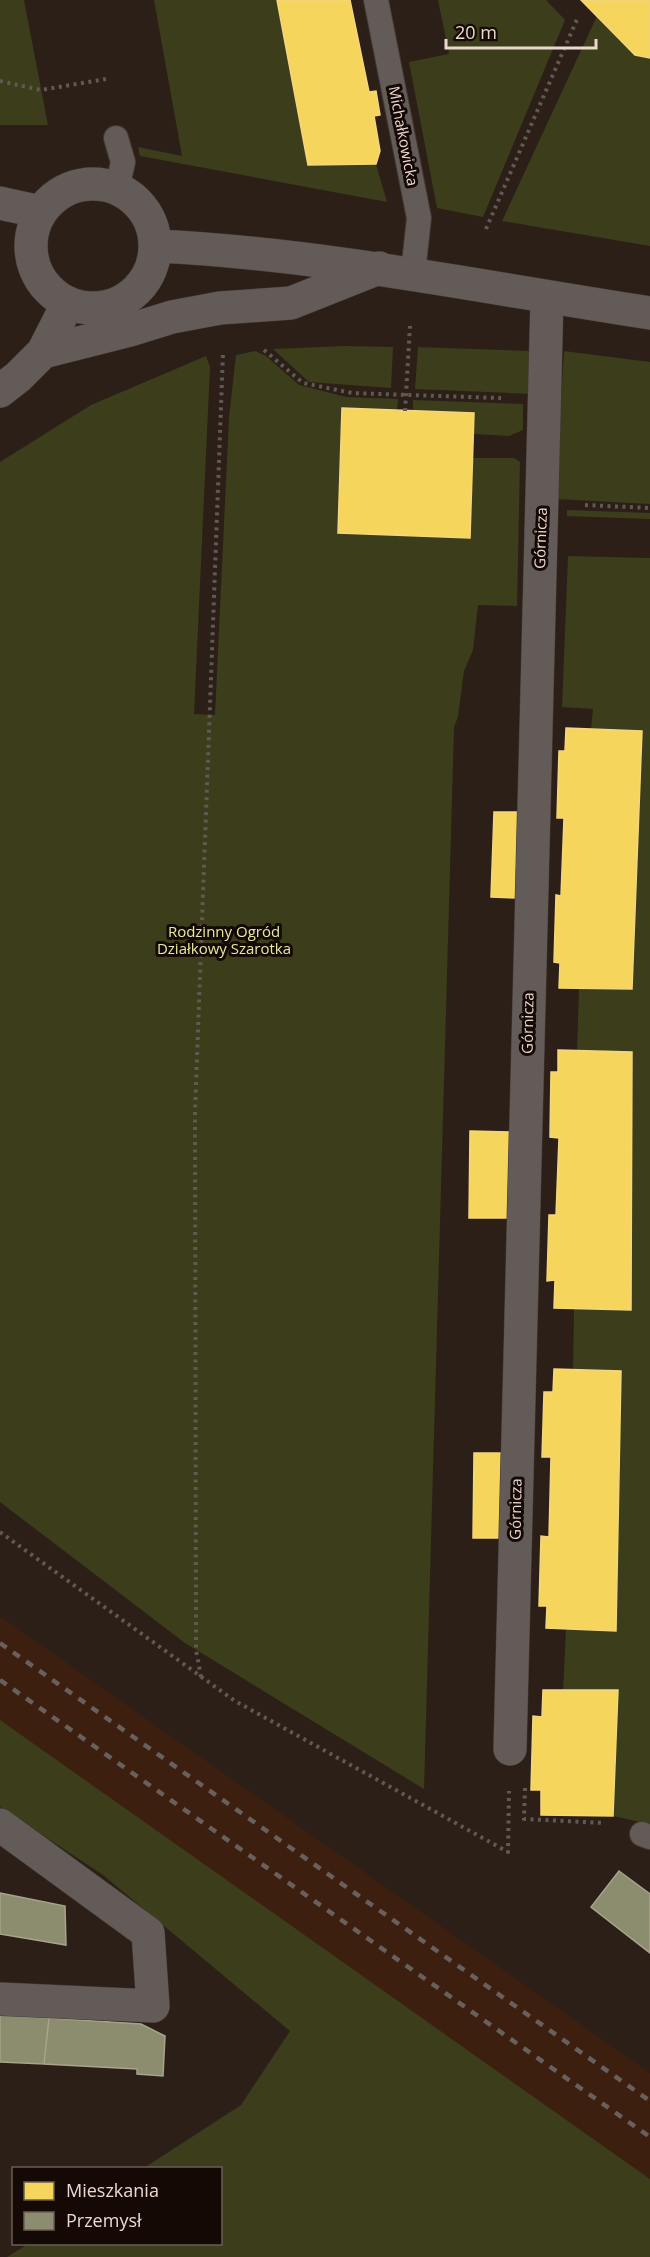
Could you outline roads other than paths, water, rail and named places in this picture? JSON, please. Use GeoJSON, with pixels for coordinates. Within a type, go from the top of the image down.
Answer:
{"type":"FeatureCollection","features":[{"type":"Feature","properties":{"kind":"street"},"geometry":{"type":"LineString","coordinates":[[97,184],[117,189],[137,200],[150,219],[157,246],[154,261],[145,280],[130,296],[111,306],[89,308],[68,303],[50,291],[37,273],[32,253],[33,232],[41,212],[57,196],[76,186],[97,184]]}},
{"type":"Feature","properties":{"kind":"street"},"geometry":{"type":"LineString","coordinates":[[0,203],[41,212]]}},
{"type":"Feature","properties":{"kind":"street"},"geometry":{"type":"LineString","coordinates":[[157,246],[210,249],[379,268],[650,313]]}},
{"type":"Feature","properties":{"kind":"street"},"geometry":{"type":"LineString","coordinates":[[43,352],[191,313],[220,308],[291,303],[379,268]]}},
{"type":"Feature","properties":{"kind":"street","name":"Górnicza"},"geometry":{"type":"LineString","coordinates":[[510,1749],[547,297]]}},
{"type":"Feature","properties":{"kind":"street"},"geometry":{"type":"LineString","coordinates":[[0,391],[43,352],[68,303]]}},
{"type":"Feature","properties":{"kind":"street"},"geometry":{"type":"LineString","coordinates":[[0,1824],[148,1933],[153,2006],[0,1999]]}},
{"type":"Feature","properties":{"kind":"lane","name":"Michałkowicka"},"geometry":{"type":"LineString","coordinates":[[376,0],[419,218],[413,273]]}},
{"type":"Feature","properties":{"kind":"lane"},"geometry":{"type":"LineString","coordinates":[[116,138],[123,162],[117,189]]}},
{"type":"Feature","properties":{"kind":"railway"},"geometry":{"type":"LineString","coordinates":[[0,1643],[650,2101]]}},
{"type":"Feature","properties":{"kind":"railway"},"geometry":{"type":"LineString","coordinates":[[0,1680],[650,2137]]}},
{"type":"Feature","properties":{"kind":"park label","name":"Rodzinny Ogród Działkowy Szarotka"},"geometry":{"type":"Point","coordinates":[224,940]}}]}
